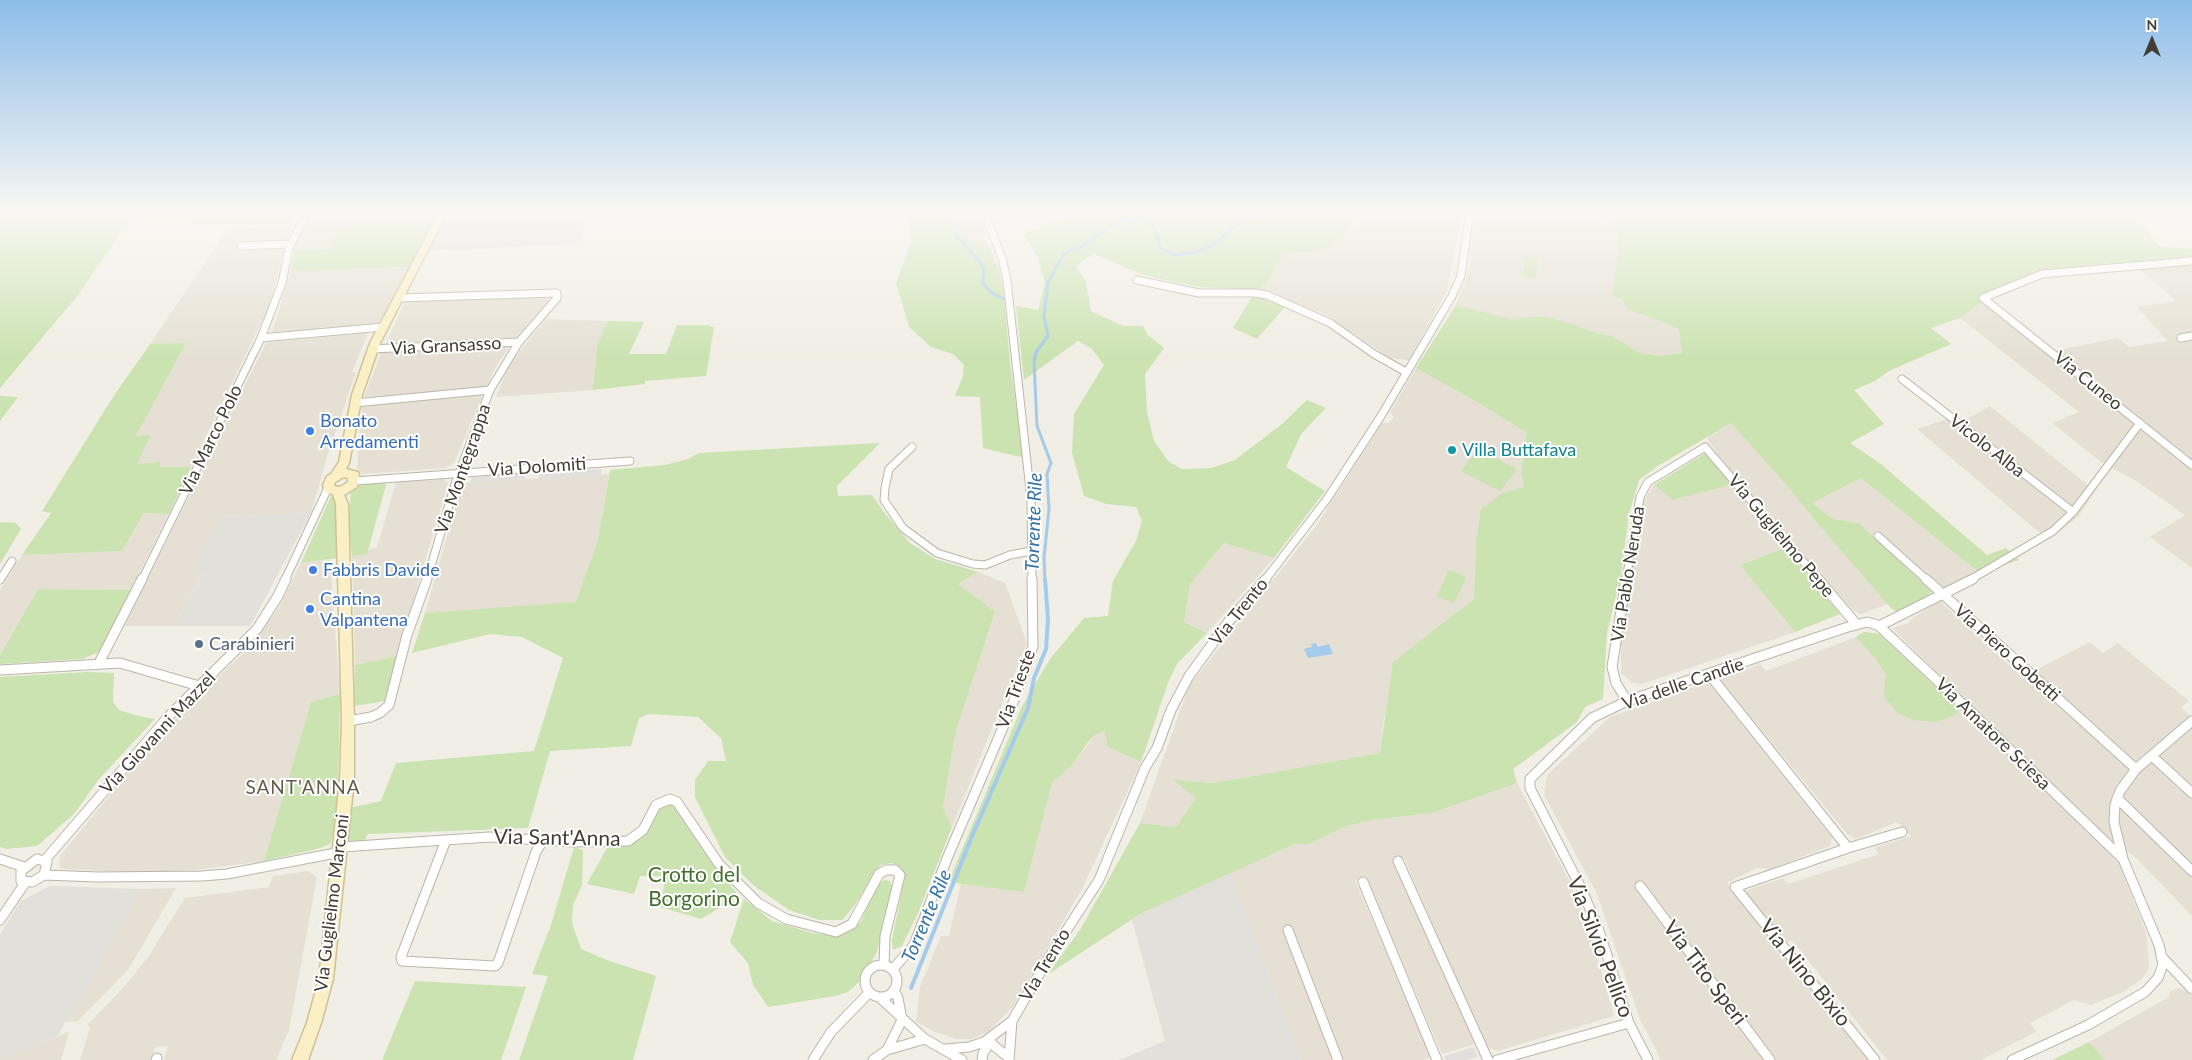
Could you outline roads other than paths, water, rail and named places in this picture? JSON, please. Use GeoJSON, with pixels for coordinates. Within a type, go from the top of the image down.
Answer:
{"type":"FeatureCollection","features":[{"type":"Feature","properties":{"kind":"street","name":"Via Marco Polo"},"geometry":{"type":"LineString","coordinates":[[99,664],[175,516],[261,338],[282,283],[287,260]]}},
{"type":"Feature","properties":{"kind":"street","name":"Via Guglielmo Marconi"},"geometry":{"type":"LineString","coordinates":[[300,1060],[314,1023],[326,979],[347,778],[348,720],[336,494],[346,476],[356,403],[372,349],[418,260]]}},
{"type":"Feature","properties":{"kind":"street","name":"Via Trieste"},"geometry":{"type":"LineString","coordinates":[[888,967],[914,945],[948,856],[1010,711],[1033,646],[1034,591],[1031,551],[1031,499],[1007,281],[1003,260]]}},
{"type":"Feature","properties":{"kind":"street","name":"Via Trento"},"geometry":{"type":"LineString","coordinates":[[946,1049],[969,1047],[990,1040],[1012,1022],[1048,958],[1098,880],[1126,818],[1145,768],[1157,748],[1171,710],[1188,676],[1229,621],[1273,571],[1327,499],[1381,416],[1458,285],[1462,260]]}},
{"type":"Feature","properties":{"kind":"street","name":"Via Cuneo"},"geometry":{"type":"LineString","coordinates":[[2187,260],[2042,274],[1983,298],[2192,465]]}},
{"type":"Feature","properties":{"kind":"street"},"geometry":{"type":"LineString","coordinates":[[1137,280],[1199,293],[1254,292],[1267,295],[1330,323],[1374,354],[1406,372]]}},
{"type":"Feature","properties":{"kind":"street","name":"Via Montegrappa"},"geometry":{"type":"LineString","coordinates":[[348,720],[371,717],[380,713],[388,705],[407,635],[424,589],[459,473],[490,390],[519,342],[556,298],[557,293],[539,292],[398,298]]}},
{"type":"Feature","properties":{"kind":"street"},"geometry":{"type":"LineString","coordinates":[[261,338],[383,326]]}},
{"type":"Feature","properties":{"kind":"street"},"geometry":{"type":"LineString","coordinates":[[2181,338],[2192,336]]}},
{"type":"Feature","properties":{"kind":"street","name":"Via Gransasso"},"geometry":{"type":"LineString","coordinates":[[372,349],[519,342]]}},
{"type":"Feature","properties":{"kind":"street","name":"Vicolo Alba"},"geometry":{"type":"LineString","coordinates":[[1902,379],[2073,512]]}},
{"type":"Feature","properties":{"kind":"street"},"geometry":{"type":"LineString","coordinates":[[356,403],[490,390]]}},
{"type":"Feature","properties":{"kind":"street"},"geometry":{"type":"LineString","coordinates":[[1857,625],[1867,622],[1879,626],[1976,577],[2053,531],[2073,512],[2140,423]]}},
{"type":"Feature","properties":{"kind":"street"},"geometry":{"type":"LineString","coordinates":[[912,447],[889,469],[885,488],[884,500],[903,528],[921,543],[937,552],[973,564],[985,565],[1010,555],[1031,551]]}},
{"type":"Feature","properties":{"kind":"street","name":"Via Guglielmo Pepe"},"geometry":{"type":"LineString","coordinates":[[1705,447],[1857,625]]}},
{"type":"Feature","properties":{"kind":"street","name":"Via Pablo Neruda"},"geometry":{"type":"LineString","coordinates":[[1627,701],[1616,683],[1612,667],[1640,497],[1648,482],[1705,447]]}},
{"type":"Feature","properties":{"kind":"street","name":"Via Dolomiti"},"geometry":{"type":"LineString","coordinates":[[346,476],[459,473],[630,461]]}},
{"type":"Feature","properties":{"kind":"street"},"geometry":{"type":"LineString","coordinates":[[336,494],[329,482],[346,476]]}},
{"type":"Feature","properties":{"kind":"street","name":"Via Giovanni Mazzel"},"geometry":{"type":"LineString","coordinates":[[45,860],[115,777],[199,686],[239,648],[265,618],[278,596],[324,500],[336,494]]}},
{"type":"Feature","properties":{"kind":"street","name":"Via Piero Gobetti"},"geometry":{"type":"LineString","coordinates":[[1878,536],[2136,769]]}},
{"type":"Feature","properties":{"kind":"street"},"geometry":{"type":"LineString","coordinates":[[0,580],[12,561]]}},
{"type":"Feature","properties":{"kind":"street","name":"Via delle Candie"},"geometry":{"type":"LineString","coordinates":[[1530,779],[1592,718],[1627,701],[1857,625]]}},
{"type":"Feature","properties":{"kind":"street","name":"Via Amatore Sciesa"},"geometry":{"type":"LineString","coordinates":[[1879,626],[2123,859]]}},
{"type":"Feature","properties":{"kind":"street"},"geometry":{"type":"LineString","coordinates":[[0,670],[120,663],[199,686]]}},
{"type":"Feature","properties":{"kind":"street"},"geometry":{"type":"LineString","coordinates":[[1709,674],[1848,848],[1902,832]]}},
{"type":"Feature","properties":{"kind":"street"},"geometry":{"type":"LineString","coordinates":[[2012,1060],[2088,1025],[2145,992],[2158,978],[2162,964],[2153,929],[2118,843],[2114,822],[2117,798],[2136,769],[2192,721]]}},
{"type":"Feature","properties":{"kind":"street"},"geometry":{"type":"LineString","coordinates":[[2152,756],[2192,793]]}},
{"type":"Feature","properties":{"kind":"street","name":"Via Silvio Pellico"},"geometry":{"type":"LineString","coordinates":[[1530,779],[1530,788],[1581,888],[1597,925],[1628,1022],[1648,1060]]}},
{"type":"Feature","properties":{"kind":"street"},"geometry":{"type":"LineString","coordinates":[[2117,798],[2192,871]]}},
{"type":"Feature","properties":{"kind":"street","name":"Via Sant'Anna"},"geometry":{"type":"LineString","coordinates":[[44,875],[98,877],[227,874],[341,849],[489,837],[598,842],[628,841],[643,830],[656,805],[670,799],[677,802],[719,864],[758,903],[786,919],[836,932],[852,924],[879,874],[886,870],[895,870],[900,875],[885,936],[888,967]]}},
{"type":"Feature","properties":{"kind":"street"},"geometry":{"type":"LineString","coordinates":[[446,840],[401,957],[402,961],[495,966],[498,963],[536,852],[543,840]]}},
{"type":"Feature","properties":{"kind":"street","name":"Via Nino Bixio"},"geometry":{"type":"LineString","coordinates":[[1848,848],[1735,886],[1875,1060]]}},
{"type":"Feature","properties":{"kind":"street"},"geometry":{"type":"LineString","coordinates":[[0,859],[24,867]]}},
{"type":"Feature","properties":{"kind":"street"},"geometry":{"type":"LineString","coordinates":[[0,920],[25,883],[32,882],[44,875],[48,868],[45,860],[38,860],[24,867],[20,878],[25,883]]}},
{"type":"Feature","properties":{"kind":"street"},"geometry":{"type":"LineString","coordinates":[[1398,861],[1488,1060]]}},
{"type":"Feature","properties":{"kind":"street"},"geometry":{"type":"LineString","coordinates":[[1363,882],[1437,1060]]}},
{"type":"Feature","properties":{"kind":"street","name":"Via Tito Speri"},"geometry":{"type":"LineString","coordinates":[[1640,886],[1770,1060]]}},
{"type":"Feature","properties":{"kind":"street"},"geometry":{"type":"LineString","coordinates":[[1288,930],[1338,1060]]}},
{"type":"Feature","properties":{"kind":"street"},"geometry":{"type":"LineString","coordinates":[[2161,956],[2192,988]]}},
{"type":"Feature","properties":{"kind":"street"},"geometry":{"type":"LineString","coordinates":[[887,1050],[902,1020],[894,990],[898,978],[888,967],[873,968],[866,977],[865,983],[869,993],[879,998],[902,1020],[925,1039],[946,1049],[962,1060]]}},
{"type":"Feature","properties":{"kind":"street"},"geometry":{"type":"LineString","coordinates":[[879,998],[885,997],[894,990]]}},
{"type":"Feature","properties":{"kind":"street"},"geometry":{"type":"LineString","coordinates":[[813,1060],[831,1032],[869,993]]}},
{"type":"Feature","properties":{"kind":"street","name":"Via Trento"},"geometry":{"type":"LineString","coordinates":[[1008,1059],[1012,1022]]}},
{"type":"Feature","properties":{"kind":"street"},"geometry":{"type":"LineString","coordinates":[[1497,1060],[1628,1022]]}},
{"type":"Feature","properties":{"kind":"street"},"geometry":{"type":"LineString","coordinates":[[873,1060],[887,1050],[925,1039]]}},
{"type":"Feature","properties":{"kind":"street","name":"Via Trento"},"geometry":{"type":"LineString","coordinates":[[990,1040],[1008,1059]]}},
{"type":"Feature","properties":{"kind":"street","name":"Via Trento"},"geometry":{"type":"LineString","coordinates":[[982,1060],[990,1040]]}},
{"type":"Feature","properties":{"kind":"water"},"geometry":{"type":"Polygon","coordinates":[[[1316,643],[1318,647],[1329,644],[1333,654],[1308,658],[1304,649],[1312,647],[1311,644],[1316,643]]]}},
{"type":"Feature","properties":{"kind":"waterway"},"geometry":{"type":"LineString","coordinates":[[978,260],[984,267],[983,284],[993,294],[1004,299]]}},
{"type":"Feature","properties":{"kind":"waterway","name":"Torrente Rile"},"geometry":{"type":"LineString","coordinates":[[1045,580],[1044,558],[1049,509],[1047,474],[1051,463],[1037,426],[1034,361],[1036,352],[1048,336],[1044,316],[1048,282],[1060,260]]}},
{"type":"Feature","properties":{"kind":"waterway","name":"Torrente Rile"},"geometry":{"type":"LineString","coordinates":[[911,988],[973,834],[1028,708],[1034,678],[1046,649],[1048,619],[1045,579]]}},
{"type":"Feature","properties":{"kind":"place","name":"Bonato Arredamenti"},"geometry":{"type":"Point","coordinates":[310,431]}},
{"type":"Feature","properties":{"kind":"place","name":"Villa Buttafava"},"geometry":{"type":"Point","coordinates":[1452,450]}},
{"type":"Feature","properties":{"kind":"place","name":"Fabbris Davide"},"geometry":{"type":"Point","coordinates":[313,570]}},
{"type":"Feature","properties":{"kind":"place","name":"Cantina Valpantena"},"geometry":{"type":"Point","coordinates":[310,609]}},
{"type":"Feature","properties":{"kind":"place","name":"Carabinieri"},"geometry":{"type":"Point","coordinates":[199,644]}},
{"type":"Feature","properties":{"kind":"district","name":"SANT'ANNA"},"geometry":{"type":"Point","coordinates":[303,788]}},
{"type":"Feature","properties":{"kind":"park label","name":"Crotto del Borgorino"},"geometry":{"type":"Point","coordinates":[694,887]}}]}
